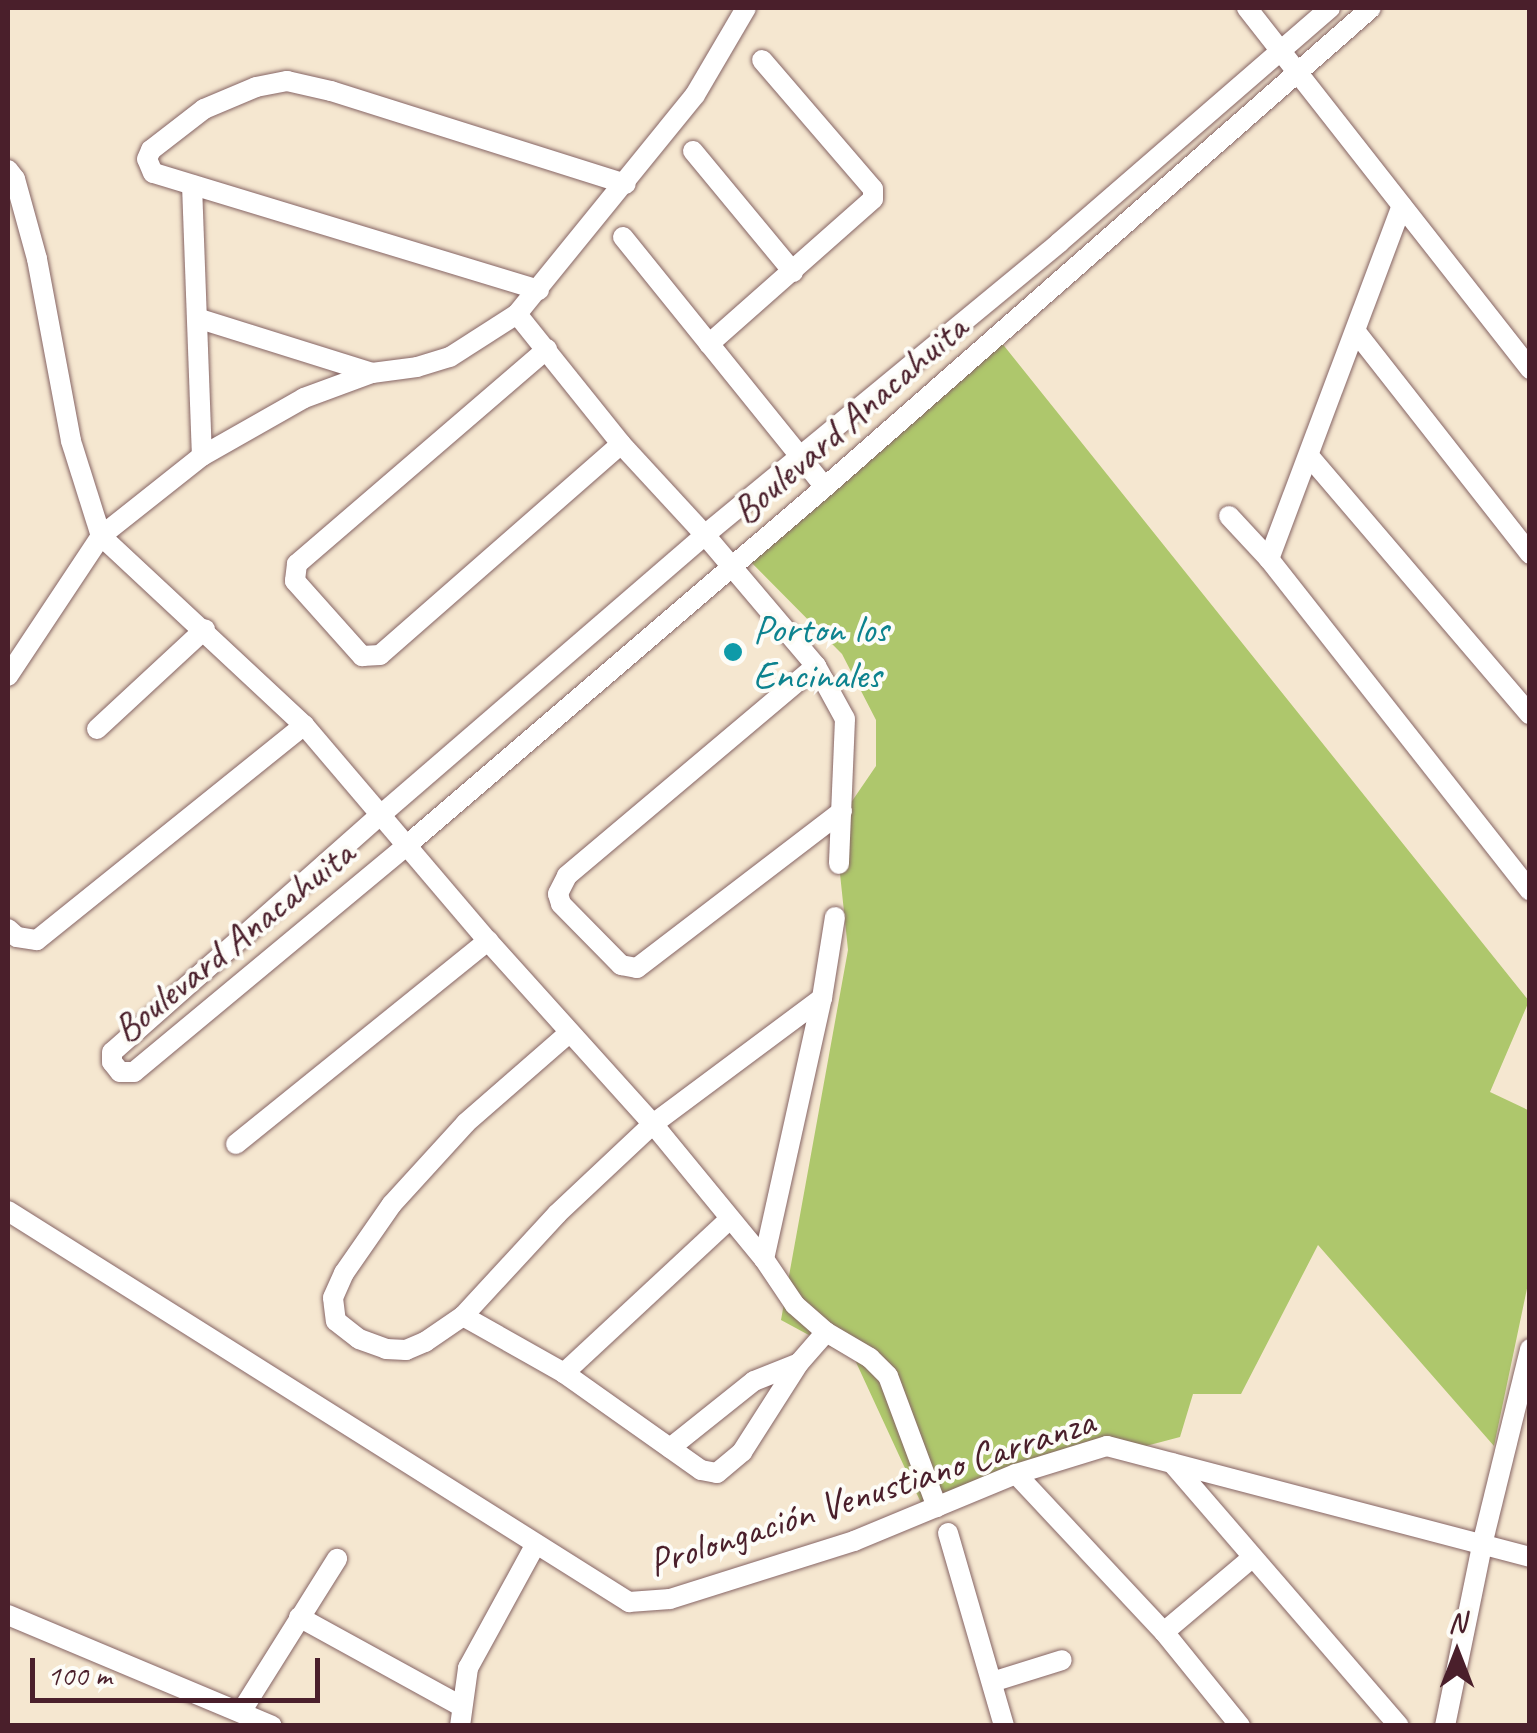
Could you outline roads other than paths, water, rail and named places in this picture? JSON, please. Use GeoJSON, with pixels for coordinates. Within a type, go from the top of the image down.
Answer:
{"type":"FeatureCollection","features":[{"type":"Feature","properties":{"kind":"street"},"geometry":{"type":"LineString","coordinates":[[8,676],[101,536],[202,456],[288,406],[372,373],[418,368],[450,357],[518,314],[695,95],[746,8]]}},
{"type":"Feature","properties":{"kind":"street"},"geometry":{"type":"LineString","coordinates":[[1247,8],[1530,369]]}},
{"type":"Feature","properties":{"kind":"street","name":"Boulevard Anacahuita"},"geometry":{"type":"LineString","coordinates":[[1330,8],[1059,243],[706,534],[379,816],[112,1052],[112,1062],[120,1072],[134,1072],[406,846],[825,487],[1372,8]]}},
{"type":"Feature","properties":{"kind":"street"},"geometry":{"type":"LineString","coordinates":[[709,344],[869,206],[874,194],[762,60]]}},
{"type":"Feature","properties":{"kind":"street"},"geometry":{"type":"LineString","coordinates":[[539,290],[154,173],[147,159],[151,150],[204,110],[256,86],[288,82],[331,91],[626,184]]}},
{"type":"Feature","properties":{"kind":"street"},"geometry":{"type":"LineString","coordinates":[[693,150],[793,272]]}},
{"type":"Feature","properties":{"kind":"street"},"geometry":{"type":"LineString","coordinates":[[8,170],[15,179],[37,260],[70,441],[101,536],[304,725],[488,941],[653,1124],[764,1259],[795,1305],[826,1332],[870,1358],[888,1376],[937,1507]]}},
{"type":"Feature","properties":{"kind":"street"},"geometry":{"type":"LineString","coordinates":[[192,185],[200,318],[202,456]]}},
{"type":"Feature","properties":{"kind":"street"},"geometry":{"type":"LineString","coordinates":[[1269,559],[1402,206]]}},
{"type":"Feature","properties":{"kind":"street"},"geometry":{"type":"LineString","coordinates":[[623,237],[825,487]]}},
{"type":"Feature","properties":{"kind":"street"},"geometry":{"type":"LineString","coordinates":[[1059,243],[1078,262]]}},
{"type":"Feature","properties":{"kind":"street"},"geometry":{"type":"LineString","coordinates":[[518,314],[621,444],[706,534],[816,666],[844,719],[839,864]]}},
{"type":"Feature","properties":{"kind":"street"},"geometry":{"type":"LineString","coordinates":[[200,318],[372,373]]}},
{"type":"Feature","properties":{"kind":"street"},"geometry":{"type":"LineString","coordinates":[[1356,332],[1530,554]]}},
{"type":"Feature","properties":{"kind":"street"},"geometry":{"type":"LineString","coordinates":[[548,349],[296,564],[295,582],[362,656],[380,655],[621,444]]}},
{"type":"Feature","properties":{"kind":"street"},"geometry":{"type":"LineString","coordinates":[[1308,456],[1530,716]]}},
{"type":"Feature","properties":{"kind":"street"},"geometry":{"type":"LineString","coordinates":[[1229,516],[1269,559],[1530,891]]}},
{"type":"Feature","properties":{"kind":"street"},"geometry":{"type":"LineString","coordinates":[[96,729],[205,629]]}},
{"type":"Feature","properties":{"kind":"street"},"geometry":{"type":"LineString","coordinates":[[816,666],[567,876],[558,894],[562,904],[621,965],[637,968],[842,811]]}},
{"type":"Feature","properties":{"kind":"street"},"geometry":{"type":"LineString","coordinates":[[8,929],[17,938],[38,940],[304,725]]}},
{"type":"Feature","properties":{"kind":"street"},"geometry":{"type":"LineString","coordinates":[[764,1259],[822,998],[835,917]]}},
{"type":"Feature","properties":{"kind":"street"},"geometry":{"type":"LineString","coordinates":[[236,1144],[488,941]]}},
{"type":"Feature","properties":{"kind":"street"},"geometry":{"type":"LineString","coordinates":[[569,1033],[466,1123],[392,1204],[344,1272],[332,1309],[336,1322],[360,1339],[406,1350],[463,1316],[557,1214],[653,1124],[822,998]]}},
{"type":"Feature","properties":{"kind":"street","name":"Prolongación Venustiano Carranza"},"geometry":{"type":"LineString","coordinates":[[8,1210],[629,1602],[649,1604],[854,1541],[1016,1474],[1106,1446],[1530,1557]]}},
{"type":"Feature","properties":{"kind":"street"},"geometry":{"type":"LineString","coordinates":[[564,1374],[730,1218]]}},
{"type":"Feature","properties":{"kind":"street"},"geometry":{"type":"LineString","coordinates":[[463,1316],[564,1374],[700,1470],[717,1473],[730,1465],[799,1363],[826,1332]]}},
{"type":"Feature","properties":{"kind":"street"},"geometry":{"type":"LineString","coordinates":[[1444,1726],[1482,1545],[1530,1349]]}},
{"type":"Feature","properties":{"kind":"street"},"geometry":{"type":"LineString","coordinates":[[670,1448],[754,1382],[799,1363]]}},
{"type":"Feature","properties":{"kind":"street"},"geometry":{"type":"LineString","coordinates":[[1172,1464],[1399,1726]]}},
{"type":"Feature","properties":{"kind":"street"},"geometry":{"type":"LineString","coordinates":[[1016,1474],[1164,1632],[1240,1726]]}},
{"type":"Feature","properties":{"kind":"street"},"geometry":{"type":"LineString","coordinates":[[948,1534],[1004,1726]]}},
{"type":"Feature","properties":{"kind":"street"},"geometry":{"type":"LineString","coordinates":[[300,1617],[461,1716],[468,1668],[536,1544]]}},
{"type":"Feature","properties":{"kind":"street"},"geometry":{"type":"LineString","coordinates":[[241,1712],[337,1558]]}},
{"type":"Feature","properties":{"kind":"street"},"geometry":{"type":"LineString","coordinates":[[1164,1632],[1252,1558]]}},
{"type":"Feature","properties":{"kind":"street"},"geometry":{"type":"LineString","coordinates":[[8,1614],[272,1726]]}},
{"type":"Feature","properties":{"kind":"street"},"geometry":{"type":"LineString","coordinates":[[992,1682],[1062,1660]]}},
{"type":"Feature","properties":{"kind":"place","name":"Porton los Encinales"},"geometry":{"type":"Point","coordinates":[733,652]}}]}
